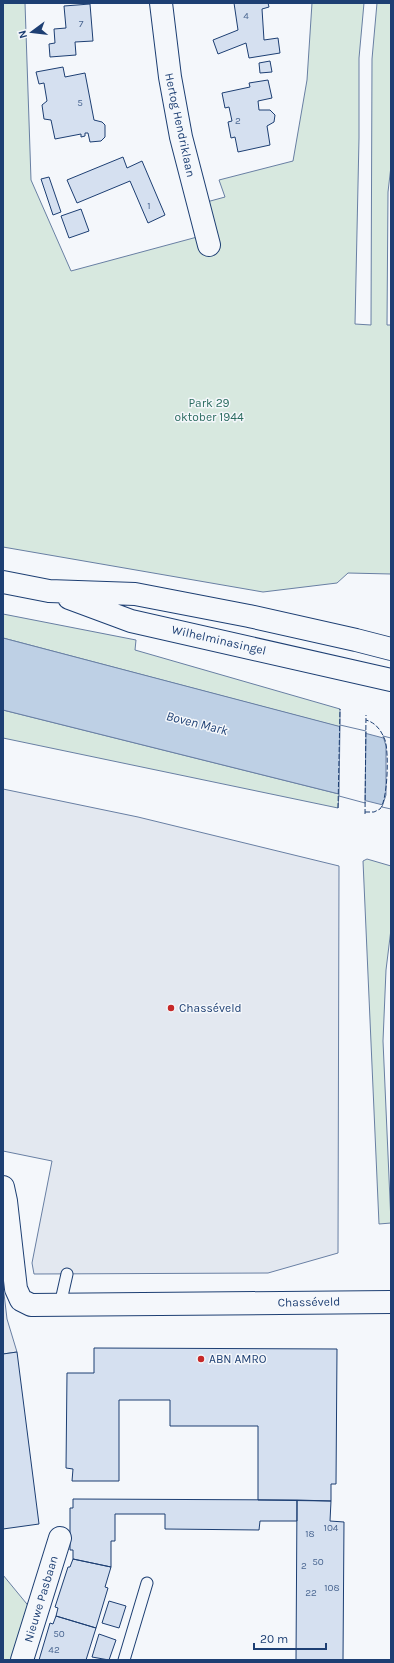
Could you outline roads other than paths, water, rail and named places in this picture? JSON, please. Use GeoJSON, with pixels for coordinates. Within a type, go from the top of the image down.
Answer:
{"type":"FeatureCollection","features":[{"type":"Feature","properties":{"kind":"street","name":"Hertog Hendriklaan"},"geometry":{"type":"LineString","coordinates":[[161,3],[167,54],[179,130],[209,245]]}},
{"type":"Feature","properties":{"kind":"street","name":"Wilhelminasingel"},"geometry":{"type":"LineString","coordinates":[[3,582],[49,591],[131,621],[391,680]]}},
{"type":"Feature","properties":{"kind":"street","name":"Wilhelminasingel"},"geometry":{"type":"LineString","coordinates":[[49,591],[135,594],[249,616],[356,640],[391,650]]}},
{"type":"Feature","properties":{"kind":"street","name":"Chasséveld"},"geometry":{"type":"LineString","coordinates":[[3,1187],[17,1293],[21,1300],[31,1305],[391,1302]]}},
{"type":"Feature","properties":{"kind":"street","name":"Nieuwe Pasbaan"},"geometry":{"type":"LineString","coordinates":[[22,1660],[60,1538]]}},
{"type":"Feature","properties":{"kind":"lane"},"geometry":{"type":"LineString","coordinates":[[60,1305],[67,1274]]}},
{"type":"Feature","properties":{"kind":"lane"},"geometry":{"type":"LineString","coordinates":[[124,1660],[147,1583]]}},
{"type":"Feature","properties":{"kind":"water","name":"Boven Mark"},"geometry":{"type":"Polygon","coordinates":[[[3,638],[391,740],[391,807],[3,710],[3,638]]]}},
{"type":"Feature","properties":{"kind":"place","name":"Chasséveld"},"geometry":{"type":"Point","coordinates":[171,1008]}},
{"type":"Feature","properties":{"kind":"place","name":"ABN AMRO"},"geometry":{"type":"Point","coordinates":[201,1359]}},
{"type":"Feature","properties":{"kind":"park label","name":"Park 29 oktober 1944"},"geometry":{"type":"Point","coordinates":[209,410]}}]}
